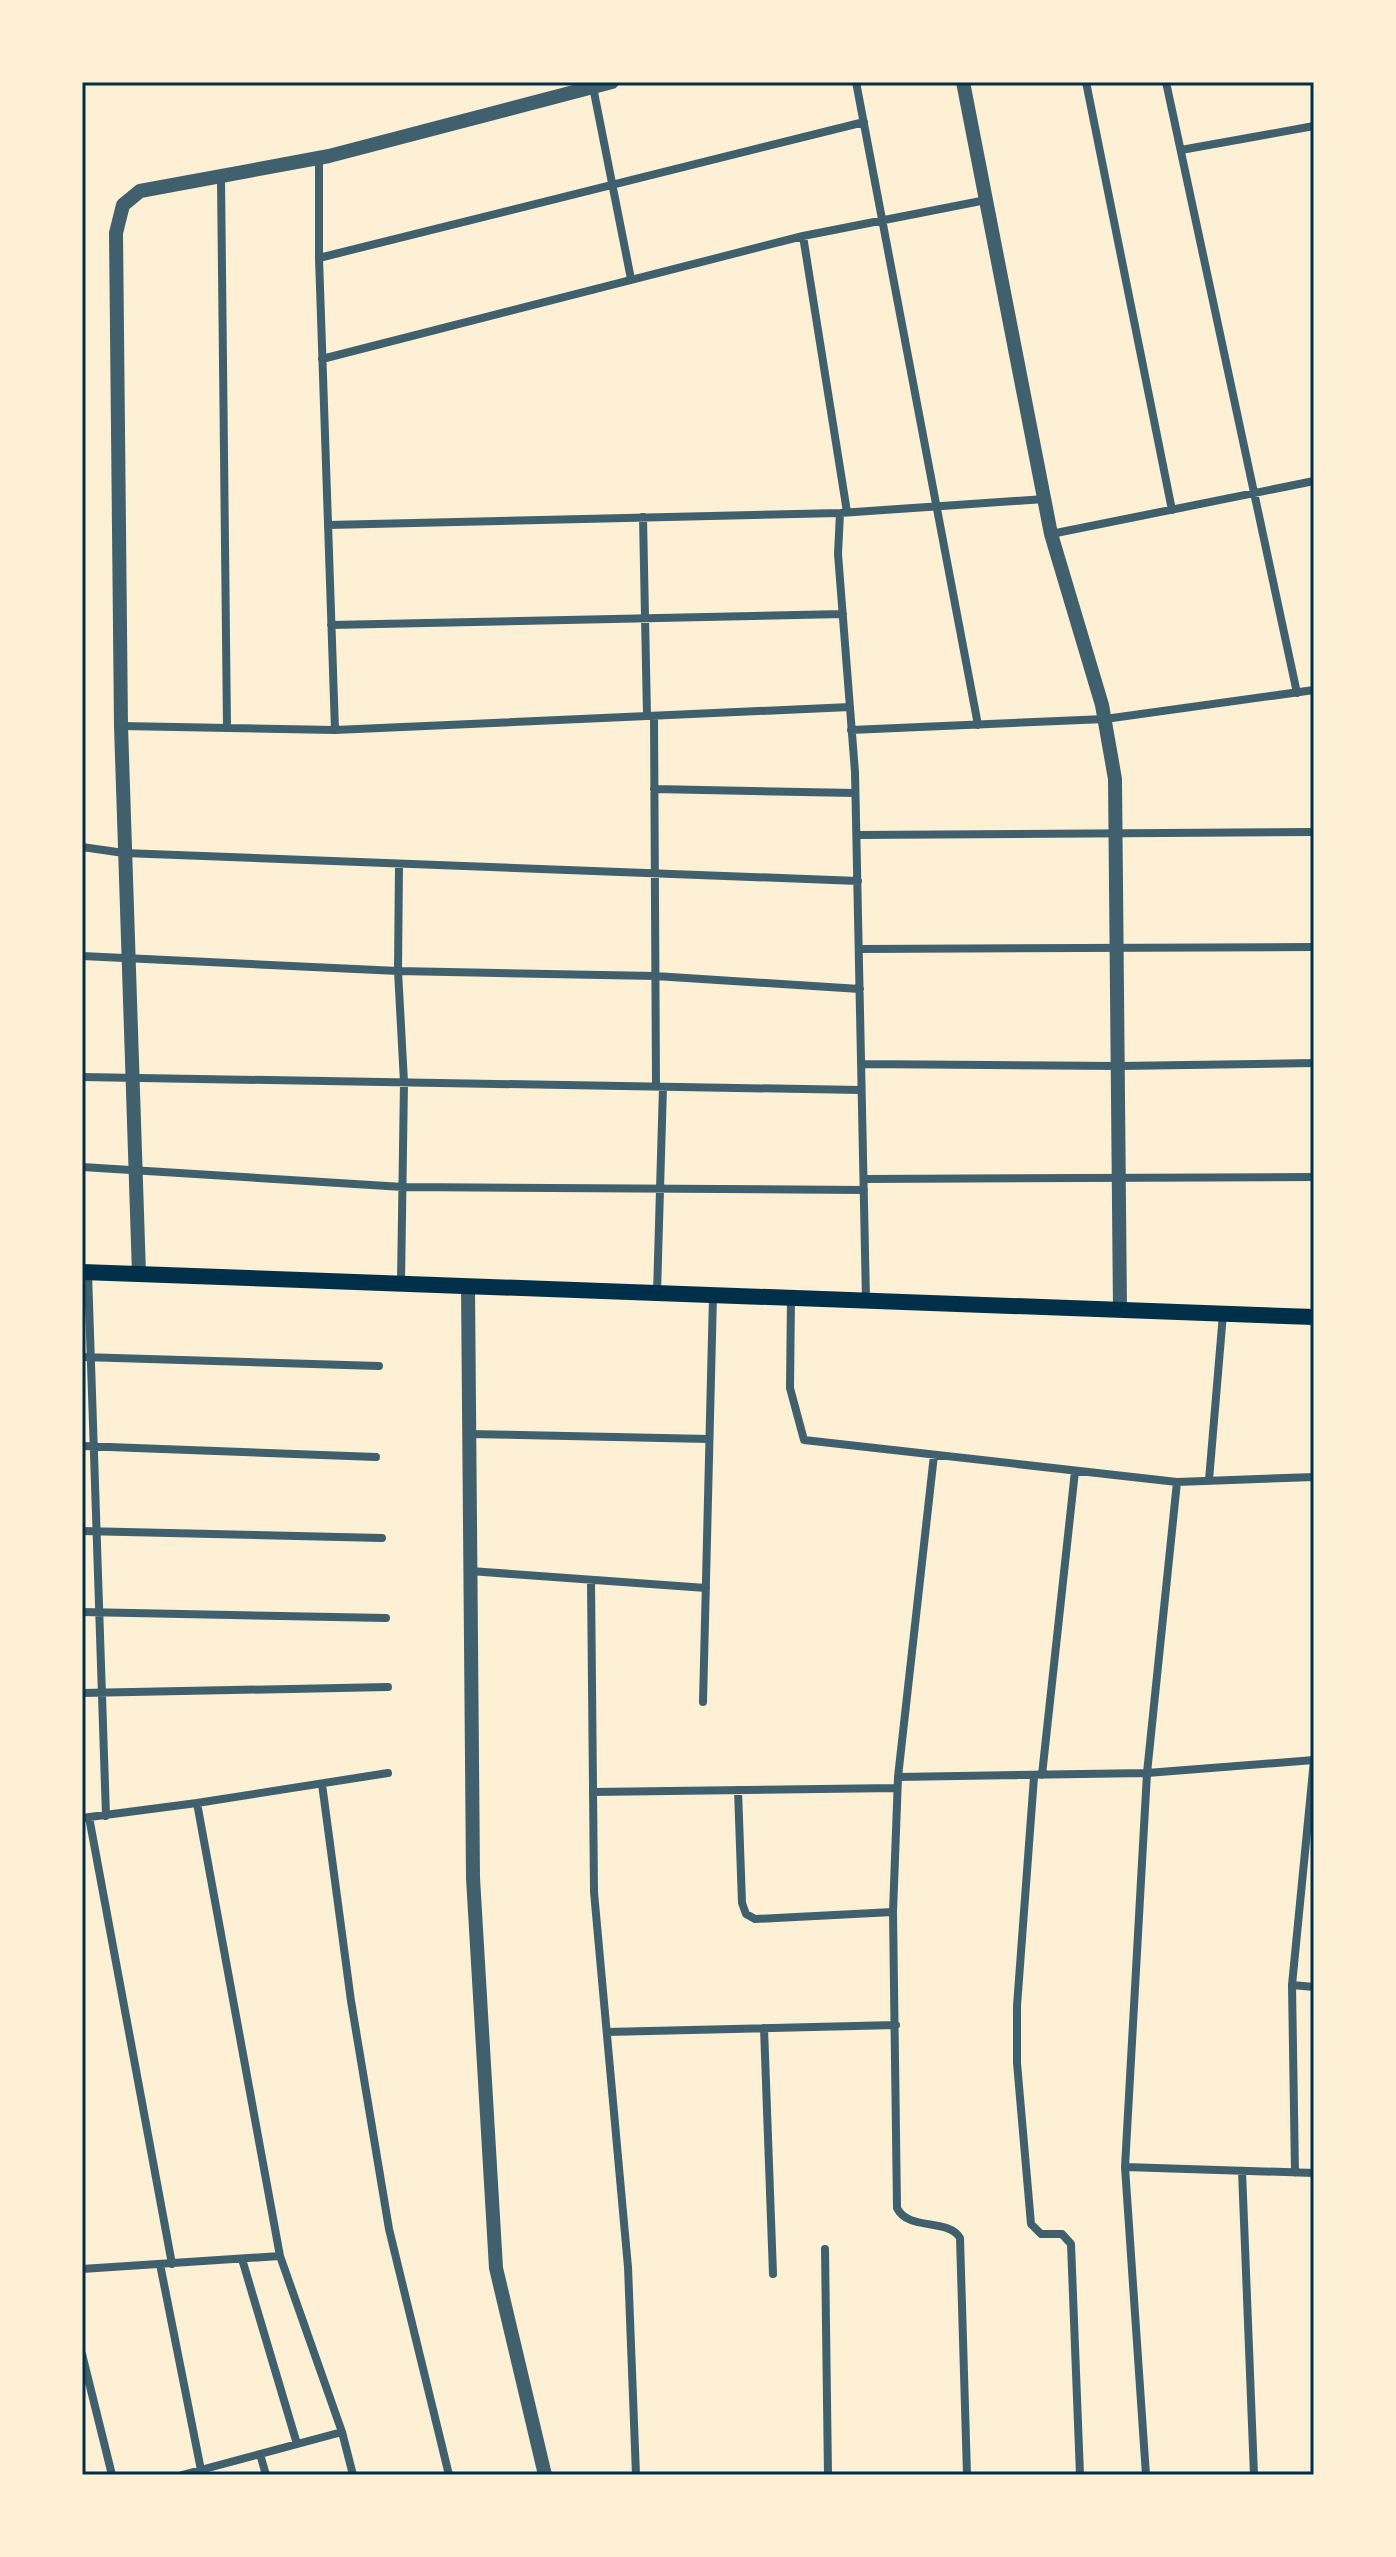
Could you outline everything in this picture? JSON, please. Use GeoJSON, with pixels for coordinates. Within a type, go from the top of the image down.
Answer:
{"type":"FeatureCollection","features":[{"type":"Feature","properties":{"kind":"main road"},"geometry":{"type":"LineString","coordinates":[[85,1272],[1314,1317]]}},
{"type":"Feature","properties":{"kind":"street"},"geometry":{"type":"LineString","coordinates":[[139,1274],[126,957],[121,726],[118,217],[130,197],[140,191],[221,179],[319,158],[612,82]]}},
{"type":"Feature","properties":{"kind":"street"},"geometry":{"type":"LineString","coordinates":[[856,82],[939,506],[978,725]]}},
{"type":"Feature","properties":{"kind":"street"},"geometry":{"type":"LineString","coordinates":[[963,82],[1051,534],[1105,719],[1115,779],[1120,1310]]}},
{"type":"Feature","properties":{"kind":"street"},"geometry":{"type":"LineString","coordinates":[[1086,82],[1172,510]]}},
{"type":"Feature","properties":{"kind":"street"},"geometry":{"type":"LineString","coordinates":[[1166,82],[1297,693]]}},
{"type":"Feature","properties":{"kind":"street"},"geometry":{"type":"LineString","coordinates":[[593,87],[631,279]]}},
{"type":"Feature","properties":{"kind":"street"},"geometry":{"type":"LineString","coordinates":[[319,258],[864,122]]}},
{"type":"Feature","properties":{"kind":"street"},"geometry":{"type":"LineString","coordinates":[[1181,150],[1314,126]]}},
{"type":"Feature","properties":{"kind":"street"},"geometry":{"type":"LineString","coordinates":[[319,158],[319,258],[335,730]]}},
{"type":"Feature","properties":{"kind":"street"},"geometry":{"type":"LineString","coordinates":[[221,179],[227,728]]}},
{"type":"Feature","properties":{"kind":"street"},"geometry":{"type":"LineString","coordinates":[[322,359],[803,236],[986,200]]}},
{"type":"Feature","properties":{"kind":"street"},"geometry":{"type":"LineString","coordinates":[[803,236],[843,512],[838,554],[857,835],[866,1301]]}},
{"type":"Feature","properties":{"kind":"street"},"geometry":{"type":"LineString","coordinates":[[1051,534],[1314,481]]}},
{"type":"Feature","properties":{"kind":"street"},"geometry":{"type":"LineString","coordinates":[[328,525],[843,512],[1045,499]]}},
{"type":"Feature","properties":{"kind":"street"},"geometry":{"type":"LineString","coordinates":[[643,517],[654,789],[660,1188],[657,1294]]}},
{"type":"Feature","properties":{"kind":"street"},"geometry":{"type":"LineString","coordinates":[[331,625],[843,614]]}},
{"type":"Feature","properties":{"kind":"street"},"geometry":{"type":"LineString","coordinates":[[851,730],[1105,719],[1314,690]]}},
{"type":"Feature","properties":{"kind":"street"},"geometry":{"type":"LineString","coordinates":[[121,726],[335,730],[850,707]]}},
{"type":"Feature","properties":{"kind":"street"},"geometry":{"type":"LineString","coordinates":[[654,789],[855,793]]}},
{"type":"Feature","properties":{"kind":"street"},"geometry":{"type":"LineString","coordinates":[[857,835],[1314,832]]}},
{"type":"Feature","properties":{"kind":"street"},"geometry":{"type":"LineString","coordinates":[[82,847],[124,853],[858,881]]}},
{"type":"Feature","properties":{"kind":"street"},"geometry":{"type":"LineString","coordinates":[[399,864],[398,971],[404,1082],[401,1284]]}},
{"type":"Feature","properties":{"kind":"street"},"geometry":{"type":"LineString","coordinates":[[859,949],[1314,947]]}},
{"type":"Feature","properties":{"kind":"street"},"geometry":{"type":"LineString","coordinates":[[82,956],[398,971],[655,976],[860,989]]}},
{"type":"Feature","properties":{"kind":"street"},"geometry":{"type":"LineString","coordinates":[[861,1064],[1120,1066],[1314,1063]]}},
{"type":"Feature","properties":{"kind":"street"},"geometry":{"type":"LineString","coordinates":[[82,1077],[861,1090]]}},
{"type":"Feature","properties":{"kind":"street"},"geometry":{"type":"LineString","coordinates":[[82,1167],[403,1187],[864,1190]]}},
{"type":"Feature","properties":{"kind":"street"},"geometry":{"type":"LineString","coordinates":[[864,1179],[1314,1177]]}},
{"type":"Feature","properties":{"kind":"street"},"geometry":{"type":"LineString","coordinates":[[85,1272],[106,1816]]}},
{"type":"Feature","properties":{"kind":"street"},"geometry":{"type":"LineString","coordinates":[[468,1287],[473,1878],[496,2268],[545,2475]]}},
{"type":"Feature","properties":{"kind":"street"},"geometry":{"type":"LineString","coordinates":[[703,1702],[713,1296]]}},
{"type":"Feature","properties":{"kind":"street"},"geometry":{"type":"LineString","coordinates":[[791,1298],[790,1388],[804,1440],[1177,1482],[1314,1477]]}},
{"type":"Feature","properties":{"kind":"street"},"geometry":{"type":"LineString","coordinates":[[1209,1480],[1223,1313]]}},
{"type":"Feature","properties":{"kind":"street"},"geometry":{"type":"LineString","coordinates":[[86,1357],[379,1366]]}},
{"type":"Feature","properties":{"kind":"street"},"geometry":{"type":"LineString","coordinates":[[469,1434],[709,1439]]}},
{"type":"Feature","properties":{"kind":"street"},"geometry":{"type":"LineString","coordinates":[[82,1446],[376,1457]]}},
{"type":"Feature","properties":{"kind":"street"},"geometry":{"type":"LineString","coordinates":[[934,1455],[896,1788],[893,1912],[897,2208],[905,2218],[953,2230],[960,2238],[967,2475]]}},
{"type":"Feature","properties":{"kind":"street"},"geometry":{"type":"LineString","coordinates":[[1075,1471],[1038,1776],[1017,2006],[1017,2063],[1031,2224],[1041,2234],[1062,2234],[1071,2244],[1080,2475]]}},
{"type":"Feature","properties":{"kind":"street"},"geometry":{"type":"LineString","coordinates":[[1146,2475],[1125,2167],[1147,1773],[1177,1482]]}},
{"type":"Feature","properties":{"kind":"street"},"geometry":{"type":"LineString","coordinates":[[82,1531],[382,1538]]}},
{"type":"Feature","properties":{"kind":"street"},"geometry":{"type":"LineString","coordinates":[[470,1571],[706,1588]]}},
{"type":"Feature","properties":{"kind":"street"},"geometry":{"type":"LineString","coordinates":[[591,1580],[594,1892],[628,2267],[636,2475]]}},
{"type":"Feature","properties":{"kind":"street"},"geometry":{"type":"LineString","coordinates":[[82,1612],[386,1618]]}},
{"type":"Feature","properties":{"kind":"street"},"geometry":{"type":"LineString","coordinates":[[82,1693],[388,1687]]}},
{"type":"Feature","properties":{"kind":"street"},"geometry":{"type":"LineString","coordinates":[[898,1777],[1147,1773],[1314,1760],[1292,1985],[1295,2173]]}},
{"type":"Feature","properties":{"kind":"street"},"geometry":{"type":"LineString","coordinates":[[172,2264],[85,1817],[388,1773]]}},
{"type":"Feature","properties":{"kind":"street"},"geometry":{"type":"LineString","coordinates":[[322,1784],[351,2001],[389,2229],[449,2475]]}},
{"type":"Feature","properties":{"kind":"street"},"geometry":{"type":"LineString","coordinates":[[593,1792],[896,1788]]}},
{"type":"Feature","properties":{"kind":"street"},"geometry":{"type":"LineString","coordinates":[[738,1790],[742,1903],[746,1914],[755,1919],[893,1912]]}},
{"type":"Feature","properties":{"kind":"street"},"geometry":{"type":"LineString","coordinates":[[197,1803],[280,2256],[342,2432],[353,2475]]}},
{"type":"Feature","properties":{"kind":"street"},"geometry":{"type":"LineString","coordinates":[[1292,1985],[1314,1987]]}},
{"type":"Feature","properties":{"kind":"street"},"geometry":{"type":"LineString","coordinates":[[607,2032],[896,2025]]}},
{"type":"Feature","properties":{"kind":"street"},"geometry":{"type":"LineString","coordinates":[[764,2028],[773,2274]]}},
{"type":"Feature","properties":{"kind":"street"},"geometry":{"type":"LineString","coordinates":[[1125,2167],[1314,2173]]}},
{"type":"Feature","properties":{"kind":"street"},"geometry":{"type":"LineString","coordinates":[[1242,2171],[1254,2475]]}},
{"type":"Feature","properties":{"kind":"street"},"geometry":{"type":"LineString","coordinates":[[825,2249],[828,2475]]}},
{"type":"Feature","properties":{"kind":"street"},"geometry":{"type":"LineString","coordinates":[[82,2269],[280,2256]]}},
{"type":"Feature","properties":{"kind":"street"},"geometry":{"type":"LineString","coordinates":[[242,2259],[297,2444]]}},
{"type":"Feature","properties":{"kind":"street"},"geometry":{"type":"LineString","coordinates":[[160,2264],[201,2470]]}},
{"type":"Feature","properties":{"kind":"street"},"geometry":{"type":"LineString","coordinates":[[82,2354],[112,2475]]}},
{"type":"Feature","properties":{"kind":"street"},"geometry":{"type":"LineString","coordinates":[[182,2475],[342,2432]]}},
{"type":"Feature","properties":{"kind":"street"},"geometry":{"type":"LineString","coordinates":[[260,2454],[266,2475]]}}]}
